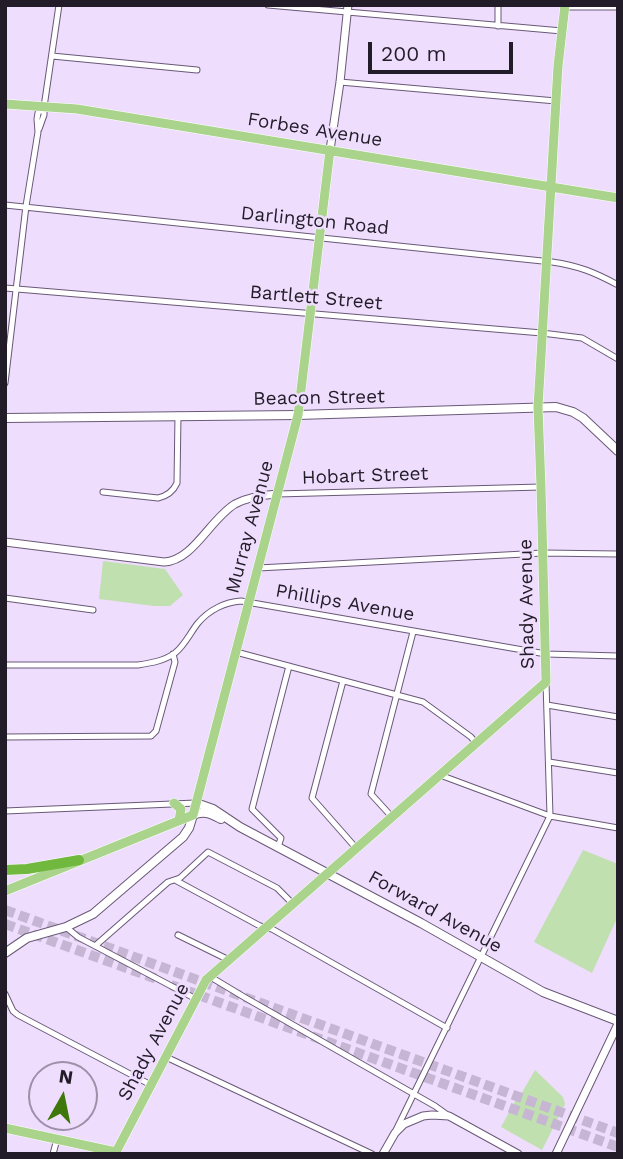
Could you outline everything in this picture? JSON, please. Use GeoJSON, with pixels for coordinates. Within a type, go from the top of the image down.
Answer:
{"type":"FeatureCollection","features":[{"type":"Feature","properties":{"kind":"highway"},"geometry":{"type":"LineString","coordinates":[[5,870],[79,860]]}},
{"type":"Feature","properties":{"kind":"main road","name":"Shady Avenue"},"geometry":{"type":"LineString","coordinates":[[118,1153],[206,980],[546,682],[538,407],[550,187],[565,6]]}},
{"type":"Feature","properties":{"kind":"main road","name":"Forbes Avenue"},"geometry":{"type":"LineString","coordinates":[[5,104],[77,109],[618,198]]}},
{"type":"Feature","properties":{"kind":"main road","name":"Murray Avenue"},"geometry":{"type":"LineString","coordinates":[[5,953],[27,938],[66,927],[93,914],[180,840],[193,815],[201,807],[248,602],[298,415],[330,150]]}},
{"type":"Feature","properties":{"kind":"main road","name":"Beacon Street"},"geometry":{"type":"LineString","coordinates":[[5,418],[298,415],[556,407],[583,418],[618,451]]}},
{"type":"Feature","properties":{"kind":"main road"},"geometry":{"type":"LineString","coordinates":[[174,803],[181,810],[179,820]]}},
{"type":"Feature","properties":{"kind":"main road","name":"Forward Avenue"},"geometry":{"type":"LineString","coordinates":[[201,807],[229,818],[240,827],[421,923],[543,992],[618,1022]]}},
{"type":"Feature","properties":{"kind":"main road"},"geometry":{"type":"LineString","coordinates":[[5,891],[193,815]]}},
{"type":"Feature","properties":{"kind":"main road"},"geometry":{"type":"LineString","coordinates":[[5,885],[79,860]]}},
{"type":"Feature","properties":{"kind":"main road"},"geometry":{"type":"LineString","coordinates":[[6,1128],[118,1153]]}},
{"type":"Feature","properties":{"kind":"street"},"geometry":{"type":"LineString","coordinates":[[5,383],[26,206],[38,132],[44,115],[59,5]]}},
{"type":"Feature","properties":{"kind":"street"},"geometry":{"type":"LineString","coordinates":[[268,5],[348,9],[562,31]]}},
{"type":"Feature","properties":{"kind":"street"},"geometry":{"type":"LineString","coordinates":[[498,5],[498,26]]}},
{"type":"Feature","properties":{"kind":"street"},"geometry":{"type":"LineString","coordinates":[[565,6],[618,7]]}},
{"type":"Feature","properties":{"kind":"street","name":"Murray Avenue"},"geometry":{"type":"LineString","coordinates":[[330,150],[348,9]]}},
{"type":"Feature","properties":{"kind":"street"},"geometry":{"type":"LineString","coordinates":[[52,57],[197,70]]}},
{"type":"Feature","properties":{"kind":"street"},"geometry":{"type":"LineString","coordinates":[[340,82],[556,101]]}},
{"type":"Feature","properties":{"kind":"street","name":"Darlington Road"},"geometry":{"type":"LineString","coordinates":[[5,205],[546,262],[576,266],[599,274],[618,285]]}},
{"type":"Feature","properties":{"kind":"street","name":"Bartlett Street"},"geometry":{"type":"LineString","coordinates":[[5,288],[542,333],[582,338],[618,359]]}},
{"type":"Feature","properties":{"kind":"street"},"geometry":{"type":"LineString","coordinates":[[103,492],[158,498],[173,491],[177,483],[178,415]]}},
{"type":"Feature","properties":{"kind":"street","name":"Hobart Street"},"geometry":{"type":"LineString","coordinates":[[5,542],[171,562],[182,557],[224,512],[253,497],[541,486]]}},
{"type":"Feature","properties":{"kind":"street"},"geometry":{"type":"LineString","coordinates":[[258,568],[543,553],[618,554]]}},
{"type":"Feature","properties":{"kind":"street"},"geometry":{"type":"LineString","coordinates":[[5,598],[93,610]]}},
{"type":"Feature","properties":{"kind":"street","name":"Phillips Avenue"},"geometry":{"type":"LineString","coordinates":[[173,654],[181,648],[198,622],[213,610],[232,602],[248,602],[545,654],[618,656]]}},
{"type":"Feature","properties":{"kind":"street"},"geometry":{"type":"LineString","coordinates":[[392,817],[371,794],[413,632]]}},
{"type":"Feature","properties":{"kind":"street"},"geometry":{"type":"LineString","coordinates":[[236,652],[423,702],[476,743]]}},
{"type":"Feature","properties":{"kind":"street"},"geometry":{"type":"LineString","coordinates":[[5,665],[138,665],[155,662],[173,654],[175,662],[156,731],[151,736],[5,737]]}},
{"type":"Feature","properties":{"kind":"street"},"geometry":{"type":"LineString","coordinates":[[278,847],[281,838],[252,808],[289,666]]}},
{"type":"Feature","properties":{"kind":"street"},"geometry":{"type":"LineString","coordinates":[[343,681],[312,798],[356,848]]}},
{"type":"Feature","properties":{"kind":"street"},"geometry":{"type":"LineString","coordinates":[[383,1154],[550,816],[546,682]]}},
{"type":"Feature","properties":{"kind":"street"},"geometry":{"type":"LineString","coordinates":[[547,705],[618,717]]}},
{"type":"Feature","properties":{"kind":"street"},"geometry":{"type":"LineString","coordinates":[[549,762],[618,773]]}},
{"type":"Feature","properties":{"kind":"street"},"geometry":{"type":"LineString","coordinates":[[440,775],[550,816],[618,828]]}},
{"type":"Feature","properties":{"kind":"street"},"geometry":{"type":"LineString","coordinates":[[5,811],[174,803],[201,807]]}},
{"type":"Feature","properties":{"kind":"street"},"geometry":{"type":"LineString","coordinates":[[95,946],[168,882],[180,878],[208,852],[277,888],[293,904]]}},
{"type":"Feature","properties":{"kind":"street"},"geometry":{"type":"LineString","coordinates":[[175,880],[260,926],[275,930],[447,1028]]}},
{"type":"Feature","properties":{"kind":"street"},"geometry":{"type":"LineString","coordinates":[[66,927],[95,946],[196,999]]}},
{"type":"Feature","properties":{"kind":"street"},"geometry":{"type":"LineString","coordinates":[[178,935],[229,960]]}},
{"type":"Feature","properties":{"kind":"street"},"geometry":{"type":"LineString","coordinates":[[212,975],[214,979],[244,997],[518,1154]]}},
{"type":"Feature","properties":{"kind":"street"},"geometry":{"type":"LineString","coordinates":[[5,994],[13,1011],[18,1015],[151,1085]]}},
{"type":"Feature","properties":{"kind":"street"},"geometry":{"type":"LineString","coordinates":[[556,1154],[618,1022]]}},
{"type":"Feature","properties":{"kind":"street"},"geometry":{"type":"LineString","coordinates":[[166,1057],[372,1154]]}},
{"type":"Feature","properties":{"kind":"street"},"geometry":{"type":"LineString","coordinates":[[395,1133],[404,1124],[423,1116],[449,1116]]}},
{"type":"Feature","properties":{"kind":"street"},"geometry":{"type":"LineString","coordinates":[[53,1154],[57,1139]]}},
{"type":"Feature","properties":{"kind":"green space"},"geometry":{"type":"Polygon","coordinates":[[[103,561],[165,569],[183,595],[170,606],[99,599],[103,561]]]}},
{"type":"Feature","properties":{"kind":"green space"},"geometry":{"type":"Polygon","coordinates":[[[583,850],[618,864],[618,916],[592,973],[534,942],[583,850]]]}},
{"type":"Feature","properties":{"kind":"green space"},"geometry":{"type":"Polygon","coordinates":[[[535,1070],[563,1097],[565,1104],[542,1150],[501,1127],[535,1070]]]}},
{"type":"Feature","properties":{"kind":"tunnel"},"geometry":{"type":"LineString","coordinates":[[5,910],[618,1133]]}},
{"type":"Feature","properties":{"kind":"tunnel"},"geometry":{"type":"LineString","coordinates":[[5,924],[157,979]]}},
{"type":"Feature","properties":{"kind":"tunnel"},"geometry":{"type":"LineString","coordinates":[[171,985],[618,1147]]}}]}
